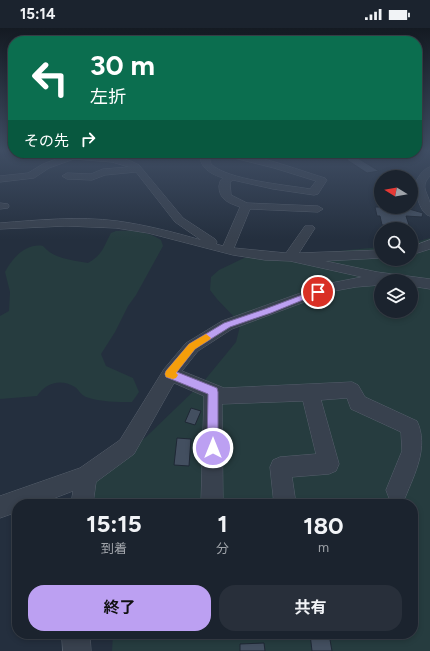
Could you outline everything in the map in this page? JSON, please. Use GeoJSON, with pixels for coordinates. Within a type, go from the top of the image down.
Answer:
{"type":"FeatureCollection","features":[{"type":"Feature","properties":{"kind":"street"},"geometry":{"type":"LineString","coordinates":[[148,180],[179,220],[222,248]]}},
{"type":"Feature","properties":{"kind":"street"},"geometry":{"type":"LineString","coordinates":[[226,180],[224,193],[228,199],[246,206],[318,209]]}},
{"type":"Feature","properties":{"kind":"street"},"geometry":{"type":"LineString","coordinates":[[247,180],[314,192],[322,180]]}},
{"type":"Feature","properties":{"kind":"street"},"geometry":{"type":"LineString","coordinates":[[421,180],[419,186],[424,202],[430,213]]}},
{"type":"Feature","properties":{"kind":"street"},"geometry":{"type":"LineString","coordinates":[[222,248],[246,206]]}},
{"type":"Feature","properties":{"kind":"street"},"geometry":{"type":"LineString","coordinates":[[0,226],[72,222],[125,226],[158,231],[247,254],[290,257],[374,254]]}},
{"type":"Feature","properties":{"kind":"street"},"geometry":{"type":"LineString","coordinates":[[290,257],[309,228]]}},
{"type":"Feature","properties":{"kind":"street"},"geometry":{"type":"LineString","coordinates":[[418,250],[430,244]]}},
{"type":"Feature","properties":{"kind":"street"},"geometry":{"type":"LineString","coordinates":[[290,257],[375,274]]}},
{"type":"Feature","properties":{"kind":"street"},"geometry":{"type":"LineString","coordinates":[[22,499],[86,476],[107,463],[127,447],[170,374],[192,347],[227,325],[331,287],[356,282],[374,281]]}},
{"type":"Feature","properties":{"kind":"street"},"geometry":{"type":"LineString","coordinates":[[418,282],[430,284]]}},
{"type":"Feature","properties":{"kind":"street"},"geometry":{"type":"LineString","coordinates":[[170,374],[223,396],[352,390],[358,403],[410,427],[412,451],[397,490]]}},
{"type":"Feature","properties":{"kind":"street"},"geometry":{"type":"LineString","coordinates":[[212,499],[213,392]]}},
{"type":"Feature","properties":{"kind":"street"},"geometry":{"type":"LineString","coordinates":[[284,499],[280,467],[330,464],[310,393]]}},
{"type":"Feature","properties":{"kind":"street"},"geometry":{"type":"LineString","coordinates":[[83,499],[86,476]]}},
{"type":"Feature","properties":{"kind":"street"},"geometry":{"type":"LineString","coordinates":[[0,507],[12,503]]}},
{"type":"Feature","properties":{"kind":"street"},"geometry":{"type":"LineString","coordinates":[[76,639],[77,651]]}},
{"type":"Feature","properties":{"kind":"green space"},"geometry":{"type":"Polygon","coordinates":[[[116,231],[134,231],[145,233],[161,240],[163,246],[101,354],[106,366],[133,378],[139,392],[132,402],[103,401],[86,397],[75,387],[59,382],[49,385],[37,396],[0,399],[0,316],[9,311],[10,292],[5,272],[8,267],[25,249],[37,246],[43,246],[52,254],[70,260],[88,263],[100,254],[111,233],[116,231]]]}},
{"type":"Feature","properties":{"kind":"green space"},"geometry":{"type":"Polygon","coordinates":[[[430,238],[430,651],[112,651],[113,639],[418,639],[418,499],[95,499],[94,487],[102,470],[146,437],[204,381],[236,342],[240,326],[237,320],[210,290],[211,277],[219,270],[244,258],[263,253],[305,256],[374,248],[374,266],[418,266],[418,241],[430,238]]]}},
{"type":"Feature","properties":{"kind":"building"},"geometry":{"type":"Polygon","coordinates":[[[418,212],[423,213],[422,217],[406,216],[408,222],[381,222],[380,216],[377,216],[377,214],[418,214],[418,212]]]}},
{"type":"Feature","properties":{"kind":"building"},"geometry":{"type":"Polygon","coordinates":[[[191,408],[201,411],[195,425],[185,422],[191,408]]]}},
{"type":"Feature","properties":{"kind":"building"},"geometry":{"type":"Polygon","coordinates":[[[177,438],[191,439],[189,466],[174,465],[177,438]]]}},
{"type":"Feature","properties":{"kind":"building"},"geometry":{"type":"Polygon","coordinates":[[[311,639],[330,639],[332,651],[312,651],[311,639]]]}},
{"type":"Feature","properties":{"kind":"building"},"geometry":{"type":"Polygon","coordinates":[[[264,643],[265,651],[240,651],[240,644],[264,643]]]}},
{"type":"Feature","properties":{"kind":"slow traffic"},"geometry":{"type":"LineString","coordinates":[[173,375],[170,374],[192,347],[206,338]]}},
{"type":"Feature","properties":{"kind":"route"},"geometry":{"type":"LineString","coordinates":[[213,448],[213,392],[170,374],[192,347],[227,325],[318,292]]}}]}
